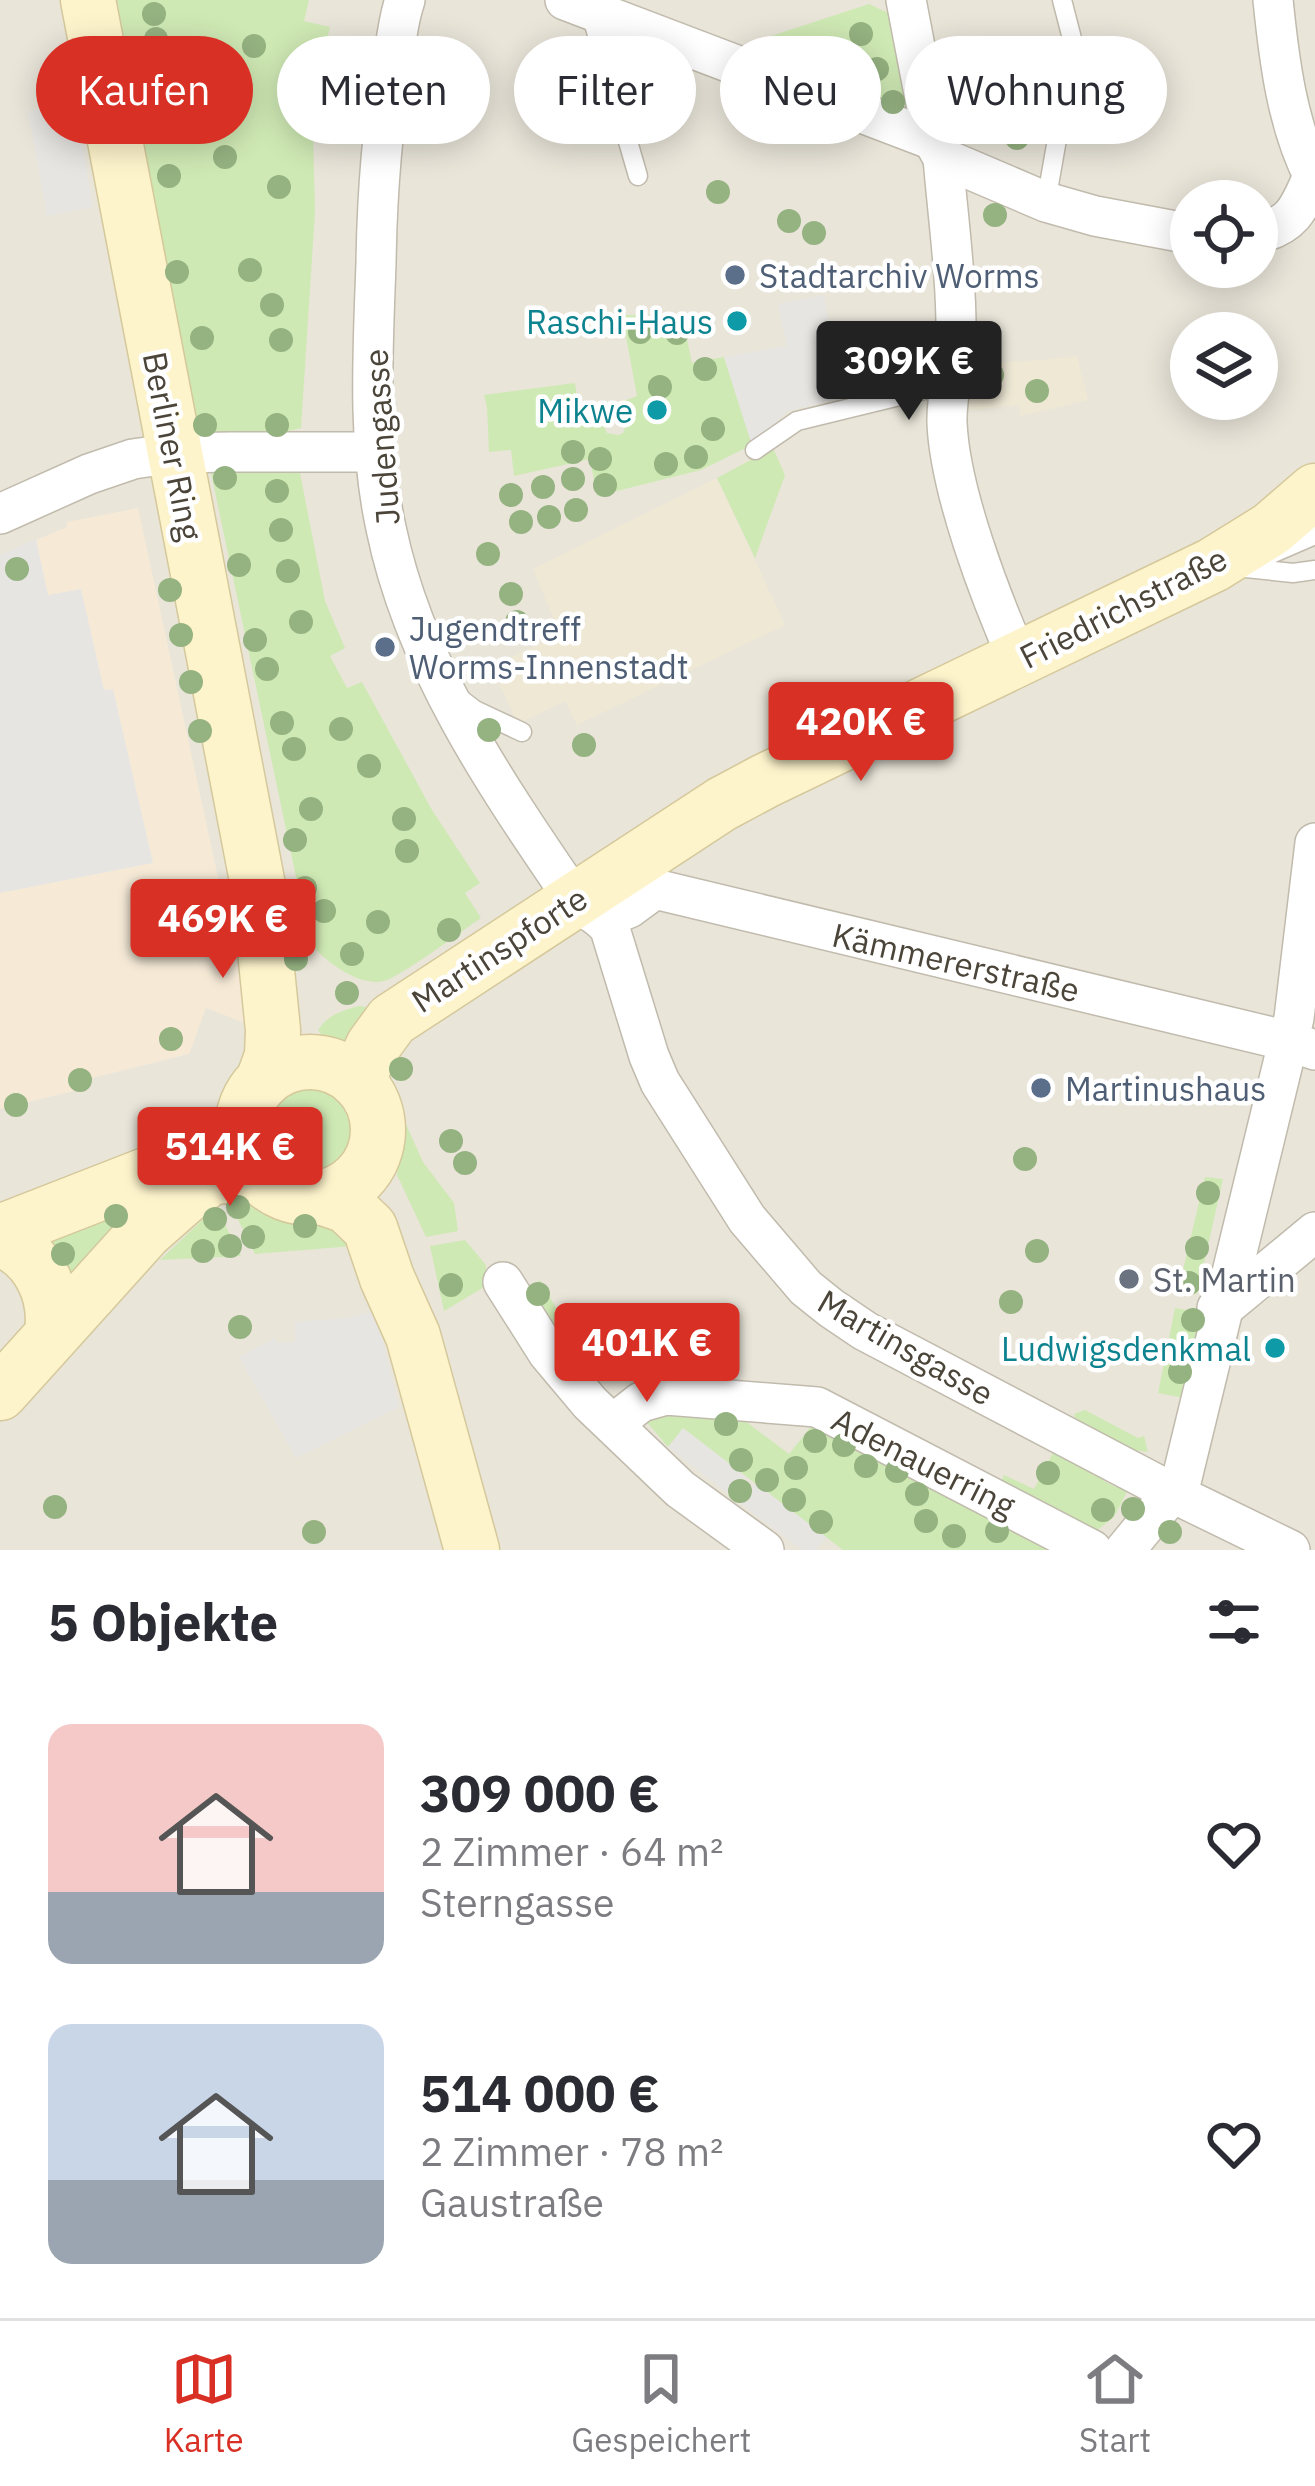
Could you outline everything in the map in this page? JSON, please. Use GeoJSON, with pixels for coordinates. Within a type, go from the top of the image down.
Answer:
{"type":"FeatureCollection","features":[{"type":"Feature","properties":{"kind":"main road","name":"Berliner Ring"},"geometry":{"type":"LineString","coordinates":[[88,0],[105,144],[175,454],[259,891],[273,1030],[272,1056],[253,1098]]}},
{"type":"Feature","properties":{"kind":"main road","name":"Friedrichstraße"},"geometry":{"type":"LineString","coordinates":[[666,840],[765,781],[1213,565],[1270,529],[1315,491]]}},
{"type":"Feature","properties":{"kind":"main road","name":"Martinspforte"},"geometry":{"type":"LineString","coordinates":[[337,1072],[373,1046],[392,1020],[589,909],[666,840]]}},
{"type":"Feature","properties":{"kind":"main road","name":"Berliner Ring"},"geometry":{"type":"LineString","coordinates":[[259,891],[337,1072]]}},
{"type":"Feature","properties":{"kind":"main road"},"geometry":{"type":"LineString","coordinates":[[0,1235],[154,1172],[200,1148],[284,1067],[337,1072],[365,1091],[376,1115],[373,1154],[378,1182],[396,1217],[413,1274],[412,1336]]}},
{"type":"Feature","properties":{"kind":"main road"},"geometry":{"type":"LineString","coordinates":[[253,1098],[243,1140],[246,1153],[258,1174],[287,1194],[322,1197],[344,1189],[362,1174],[373,1154]]}},
{"type":"Feature","properties":{"kind":"main road"},"geometry":{"type":"LineString","coordinates":[[0,1393],[146,1231],[188,1194],[212,1177],[258,1174]]}},
{"type":"Feature","properties":{"kind":"main road"},"geometry":{"type":"LineString","coordinates":[[322,1197],[346,1206],[370,1228],[412,1336],[472,1550]]}},
{"type":"Feature","properties":{"kind":"main road"},"geometry":{"type":"LineString","coordinates":[[0,1235],[24,1252],[45,1281],[54,1314],[52,1334]]}},
{"type":"Feature","properties":{"kind":"street","name":"Judengasse"},"geometry":{"type":"LineString","coordinates":[[405,0],[381,156],[373,384],[385,524],[411,615],[439,682],[487,766],[589,909]]}},
{"type":"Feature","properties":{"kind":"street"},"geometry":{"type":"LineString","coordinates":[[906,0],[938,149],[956,307],[947,424],[956,480],[1018,659]]}},
{"type":"Feature","properties":{"kind":"street"},"geometry":{"type":"LineString","coordinates":[[1274,0],[1286,88],[1314,178],[1295,215],[1278,228]]}},
{"type":"Feature","properties":{"kind":"street"},"geometry":{"type":"LineString","coordinates":[[577,4],[938,149],[1046,202],[1170,229]]}},
{"type":"Feature","properties":{"kind":"street"},"geometry":{"type":"LineString","coordinates":[[0,514],[133,459],[175,454],[376,452]]}},
{"type":"Feature","properties":{"kind":"street"},"geometry":{"type":"LineString","coordinates":[[1125,1550],[1181,1482],[1214,1308],[1302,1046],[1300,976],[1315,843]]}},
{"type":"Feature","properties":{"kind":"street","name":"Kämmererstraße"},"geometry":{"type":"LineString","coordinates":[[589,909],[629,908],[655,890],[1302,1046]]}},
{"type":"Feature","properties":{"kind":"street","name":"Martinsgasse"},"geometry":{"type":"LineString","coordinates":[[589,909],[610,928],[661,1082],[747,1219],[806,1288],[865,1331],[1290,1550]]}},
{"type":"Feature","properties":{"kind":"street"},"geometry":{"type":"LineString","coordinates":[[1214,1308],[1315,1232]]}},
{"type":"Feature","properties":{"kind":"street"},"geometry":{"type":"LineString","coordinates":[[502,1282],[571,1382],[680,1489],[764,1550]]}},
{"type":"Feature","properties":{"kind":"street","name":"Adenauerring"},"geometry":{"type":"LineString","coordinates":[[613,1424],[640,1402],[666,1395],[817,1407],[1092,1550]]}},
{"type":"Feature","properties":{"kind":"lane"},"geometry":{"type":"LineString","coordinates":[[1062,0],[1071,36]]}},
{"type":"Feature","properties":{"kind":"lane"},"geometry":{"type":"LineString","coordinates":[[577,4],[638,176]]}},
{"type":"Feature","properties":{"kind":"lane"},"geometry":{"type":"LineString","coordinates":[[1046,202],[1056,144]]}},
{"type":"Feature","properties":{"kind":"lane"},"geometry":{"type":"LineString","coordinates":[[755,450],[797,421],[951,380]]}},
{"type":"Feature","properties":{"kind":"lane"},"geometry":{"type":"LineString","coordinates":[[1213,565],[1277,553],[1315,535]]}},
{"type":"Feature","properties":{"kind":"lane"},"geometry":{"type":"LineString","coordinates":[[1213,565],[1293,573],[1315,570]]}},
{"type":"Feature","properties":{"kind":"lane"},"geometry":{"type":"LineString","coordinates":[[439,682],[475,710],[522,732]]}},
{"type":"Feature","properties":{"kind":"shaded area"},"geometry":{"type":"Polygon","coordinates":[[[0,0],[1315,0],[1315,1550],[0,1550],[0,0]]]}},
{"type":"Feature","properties":{"kind":"shaded area"},"geometry":{"type":"Polygon","coordinates":[[[36,110],[36,144],[82,144],[93,207],[47,216],[28,111],[36,110]]]}},
{"type":"Feature","properties":{"kind":"shaded area"},"geometry":{"type":"Polygon","coordinates":[[[824,295],[831,335],[844,332],[860,394],[788,411],[752,445],[724,357],[787,346],[778,304],[824,295]]]}},
{"type":"Feature","properties":{"kind":"shaded area"},"geometry":{"type":"Polygon","coordinates":[[[1077,356],[1088,400],[1021,416],[1019,405],[964,411],[971,363],[1077,356]]]}},
{"type":"Feature","properties":{"kind":"shaded area"},"geometry":{"type":"Polygon","coordinates":[[[717,478],[785,625],[577,725],[565,701],[518,724],[491,667],[560,634],[533,569],[717,478]]]}},
{"type":"Feature","properties":{"kind":"shaded area"},"geometry":{"type":"Polygon","coordinates":[[[138,508],[250,1025],[206,1008],[189,1054],[88,1079],[90,1087],[0,1109],[0,555],[67,527],[67,522],[138,508]]]}},
{"type":"Feature","properties":{"kind":"shaded area"},"geometry":{"type":"Polygon","coordinates":[[[36,539],[48,595],[81,589],[104,690],[113,689],[153,863],[0,893],[0,555],[36,539]]]}},
{"type":"Feature","properties":{"kind":"shaded area"},"geometry":{"type":"Polygon","coordinates":[[[375,1311],[399,1407],[296,1458],[239,1357],[276,1337],[276,1343],[295,1342],[295,1322],[375,1311]]]}},
{"type":"Feature","properties":{"kind":"shaded area"},"geometry":{"type":"Polygon","coordinates":[[[683,1428],[745,1476],[730,1495],[668,1447],[683,1428]]]}},
{"type":"Feature","properties":{"kind":"shaded area"},"geometry":{"type":"Polygon","coordinates":[[[755,1483],[826,1537],[816,1550],[802,1550],[740,1503],[755,1483]]]}},
{"type":"Feature","properties":{"kind":"green space"},"geometry":{"type":"Polygon","coordinates":[[[106,0],[309,0],[304,21],[330,27],[328,36],[277,36],[277,144],[313,144],[315,212],[301,428],[199,436],[137,144],[253,144],[253,36],[114,36],[106,0]]]}},
{"type":"Feature","properties":{"kind":"green space"},"geometry":{"type":"Polygon","coordinates":[[[869,4],[897,17],[905,107],[881,100],[881,36],[771,36],[869,4]]]}},
{"type":"Feature","properties":{"kind":"green space"},"geometry":{"type":"Polygon","coordinates":[[[622,315],[682,316],[692,363],[724,357],[752,445],[701,470],[597,496],[590,459],[514,476],[511,450],[489,452],[484,395],[575,383],[580,414],[597,409],[607,433],[623,433],[627,422],[621,402],[637,396],[622,315]]]}},
{"type":"Feature","properties":{"kind":"green space"},"geometry":{"type":"Polygon","coordinates":[[[773,448],[785,475],[755,558],[717,478],[773,448]]]}},
{"type":"Feature","properties":{"kind":"green space"},"geometry":{"type":"Polygon","coordinates":[[[211,473],[300,473],[325,601],[345,648],[330,656],[347,688],[362,682],[432,810],[480,883],[465,893],[481,918],[384,981],[353,976],[310,943],[211,473]]]}},
{"type":"Feature","properties":{"kind":"green space"},"geometry":{"type":"Polygon","coordinates":[[[366,1007],[345,1045],[328,1043],[318,1030],[322,1025],[366,1007]]]}},
{"type":"Feature","properties":{"kind":"green space"},"geometry":{"type":"Polygon","coordinates":[[[309,1089],[339,1101],[351,1131],[339,1161],[309,1173],[279,1161],[267,1131],[279,1101],[309,1089]]]}},
{"type":"Feature","properties":{"kind":"green space"},"geometry":{"type":"Polygon","coordinates":[[[401,1119],[423,1162],[454,1203],[458,1231],[426,1237],[397,1175],[401,1119]]]}},
{"type":"Feature","properties":{"kind":"green space"},"geometry":{"type":"Polygon","coordinates":[[[1205,1177],[1223,1179],[1197,1294],[1178,1291],[1205,1177]]]}},
{"type":"Feature","properties":{"kind":"green space"},"geometry":{"type":"Polygon","coordinates":[[[150,1189],[75,1284],[38,1236],[150,1189]]]}},
{"type":"Feature","properties":{"kind":"green space"},"geometry":{"type":"Polygon","coordinates":[[[224,1191],[253,1191],[305,1210],[366,1245],[255,1254],[224,1191]]]}},
{"type":"Feature","properties":{"kind":"green space"},"geometry":{"type":"Polygon","coordinates":[[[216,1207],[241,1256],[160,1260],[216,1207]]]}},
{"type":"Feature","properties":{"kind":"green space"},"geometry":{"type":"Polygon","coordinates":[[[465,1240],[486,1265],[486,1286],[444,1311],[430,1246],[465,1240]]]}},
{"type":"Feature","properties":{"kind":"green space"},"geometry":{"type":"Polygon","coordinates":[[[540,1280],[597,1379],[605,1398],[526,1296],[540,1280]]]}},
{"type":"Feature","properties":{"kind":"green space"},"geometry":{"type":"Polygon","coordinates":[[[1175,1308],[1204,1313],[1184,1398],[1158,1393],[1175,1308]]]}},
{"type":"Feature","properties":{"kind":"green space"},"geometry":{"type":"Polygon","coordinates":[[[1085,1410],[1138,1438],[1144,1436],[1148,1452],[1134,1450],[1075,1418],[1074,1414],[1085,1410]]]}},
{"type":"Feature","properties":{"kind":"green space"},"geometry":{"type":"Polygon","coordinates":[[[644,1411],[732,1411],[789,1454],[816,1420],[1066,1550],[843,1550],[684,1429],[668,1447],[644,1419],[644,1411]]]}},
{"type":"Feature","properties":{"kind":"green space"},"geometry":{"type":"Polygon","coordinates":[[[1055,1449],[1096,1476],[1099,1472],[1104,1481],[1129,1488],[1114,1517],[1095,1532],[1000,1484],[1004,1475],[1034,1489],[1055,1449]]]}},
{"type":"Feature","properties":{"kind":"place","name":"Stadtarchiv Worms"},"geometry":{"type":"Point","coordinates":[735,275]}},
{"type":"Feature","properties":{"kind":"place","name":"Raschi-Haus"},"geometry":{"type":"Point","coordinates":[737,321]}},
{"type":"Feature","properties":{"kind":"place","name":"Mikwe"},"geometry":{"type":"Point","coordinates":[657,410]}},
{"type":"Feature","properties":{"kind":"place","name":"Jugendtreff Worms-Innenstadt"},"geometry":{"type":"Point","coordinates":[385,647]}},
{"type":"Feature","properties":{"kind":"place","name":"Martinushaus"},"geometry":{"type":"Point","coordinates":[1041,1088]}},
{"type":"Feature","properties":{"kind":"place","name":"St. Martin"},"geometry":{"type":"Point","coordinates":[1129,1279]}},
{"type":"Feature","properties":{"kind":"place","name":"Ludwigsdenkmal"},"geometry":{"type":"Point","coordinates":[1275,1348]}}]}
